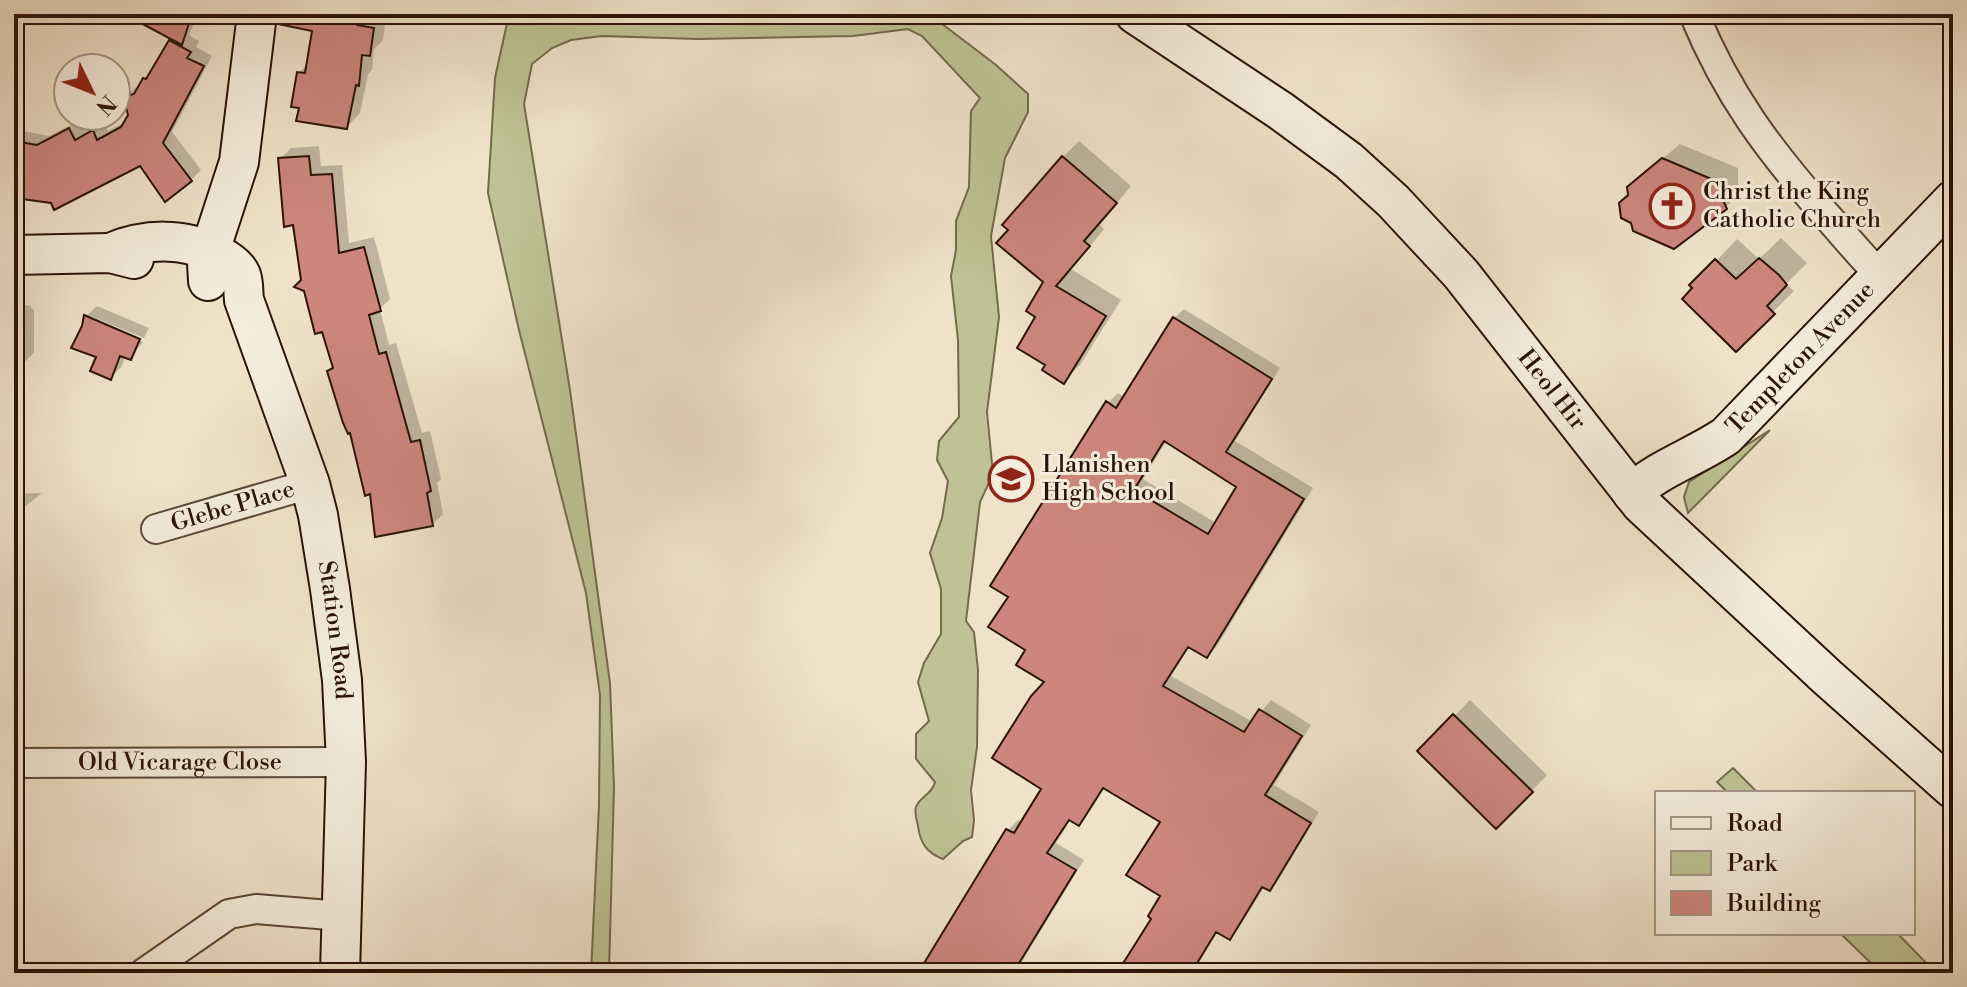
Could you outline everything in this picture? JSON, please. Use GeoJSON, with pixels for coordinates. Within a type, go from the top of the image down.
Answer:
{"type":"FeatureCollection","features":[{"type":"Feature","properties":{"kind":"street","name":"Station Road"},"geometry":{"type":"LineString","coordinates":[[257,14],[239,162],[243,193],[238,256],[224,274],[310,484],[318,515],[342,680],[346,762],[340,973]]}},
{"type":"Feature","properties":{"kind":"street","name":"Heol Hir"},"geometry":{"type":"LineString","coordinates":[[1135,14],[1304,128],[1349,161],[1393,201],[1461,274],[1632,493],[1694,555],[1953,789]]}},
{"type":"Feature","properties":{"kind":"street"},"geometry":{"type":"LineString","coordinates":[[1694,14],[1720,72],[1750,122],[1805,192],[1880,275]]}},
{"type":"Feature","properties":{"kind":"street","name":"Templeton Avenue"},"geometry":{"type":"LineString","coordinates":[[1632,493],[1651,477],[1726,436],[1953,200]]}},
{"type":"Feature","properties":{"kind":"street"},"geometry":{"type":"LineString","coordinates":[[14,255],[110,253],[127,246],[162,242],[187,244],[224,274]]}},
{"type":"Feature","properties":{"kind":"street","name":"Glebe Place"},"geometry":{"type":"LineString","coordinates":[[156,529],[310,484]]}},
{"type":"Feature","properties":{"kind":"street","name":"Old Vicarage Close"},"geometry":{"type":"LineString","coordinates":[[14,763],[346,762]]}},
{"type":"Feature","properties":{"kind":"street"},"geometry":{"type":"LineString","coordinates":[[144,973],[229,914],[256,909],[342,916]]}},
{"type":"Feature","properties":{"kind":"green space"},"geometry":{"type":"Polygon","coordinates":[[[509,14],[592,14],[644,20],[648,14],[929,14],[996,65],[1028,94],[1028,112],[1005,158],[991,236],[999,317],[987,412],[993,474],[980,502],[966,621],[974,632],[978,670],[977,747],[971,790],[974,820],[972,837],[943,859],[933,854],[923,842],[915,814],[918,803],[935,782],[916,759],[916,734],[929,721],[918,682],[924,663],[941,634],[941,589],[930,553],[942,518],[948,481],[937,460],[939,441],[959,417],[958,340],[951,276],[956,250],[956,221],[969,187],[971,111],[980,98],[922,36],[908,29],[853,36],[698,39],[602,36],[571,40],[552,48],[532,64],[524,104],[570,390],[610,683],[614,787],[609,973],[591,973],[599,805],[600,695],[586,593],[519,330],[488,193],[495,78],[509,14]]]}},
{"type":"Feature","properties":{"kind":"green space"},"geometry":{"type":"Polygon","coordinates":[[[1770,430],[1688,513],[1684,497],[1689,482],[1770,430]]]}},
{"type":"Feature","properties":{"kind":"green space"},"geometry":{"type":"Polygon","coordinates":[[[1733,768],[1756,791],[1726,791],[1717,782],[1733,768]]]}},
{"type":"Feature","properties":{"kind":"green space"},"geometry":{"type":"Polygon","coordinates":[[[1842,935],[1899,935],[1936,973],[1881,973],[1842,935]]]}},
{"type":"Feature","properties":{"kind":"building"},"geometry":{"type":"Polygon","coordinates":[[[124,14],[192,14],[182,45],[124,14]]]}},
{"type":"Feature","properties":{"kind":"building"},"geometry":{"type":"Polygon","coordinates":[[[279,14],[358,14],[357,25],[374,28],[370,56],[362,55],[359,86],[356,85],[347,129],[296,121],[299,108],[291,107],[297,72],[305,73],[312,31],[278,24],[279,14]]]}},
{"type":"Feature","properties":{"kind":"building"},"geometry":{"type":"Polygon","coordinates":[[[169,40],[191,52],[187,58],[204,66],[163,143],[192,181],[165,202],[140,166],[54,210],[51,203],[14,198],[14,141],[37,145],[61,132],[71,132],[75,140],[94,132],[97,140],[112,132],[132,132],[132,95],[143,78],[146,79],[169,40]]]}},
{"type":"Feature","properties":{"kind":"building"},"geometry":{"type":"Polygon","coordinates":[[[309,156],[311,175],[332,174],[339,253],[364,247],[381,311],[369,315],[379,354],[386,352],[411,442],[420,440],[431,491],[427,493],[433,526],[375,537],[370,494],[365,496],[350,433],[343,423],[327,371],[333,368],[322,332],[315,334],[304,291],[294,287],[301,280],[293,225],[284,227],[278,158],[309,156]]]}},
{"type":"Feature","properties":{"kind":"building"},"geometry":{"type":"Polygon","coordinates":[[[1062,156],[1117,203],[1084,241],[1090,246],[1056,286],[1106,316],[1064,384],[1042,370],[1045,365],[1017,348],[1035,317],[1026,311],[1043,282],[996,243],[1008,230],[1002,225],[1062,156]]]}},
{"type":"Feature","properties":{"kind":"building","name":"Christ the King Catholic Church"},"geometry":{"type":"Polygon","coordinates":[[[1662,158],[1723,184],[1723,200],[1727,209],[1674,249],[1633,231],[1631,223],[1621,218],[1619,203],[1628,195],[1627,187],[1662,158]]]}},
{"type":"Feature","properties":{"kind":"building"},"geometry":{"type":"Polygon","coordinates":[[[1759,258],[1787,285],[1767,306],[1775,314],[1736,352],[1682,299],[1692,288],[1689,285],[1715,259],[1736,279],[1759,258]]]}},
{"type":"Feature","properties":{"kind":"building"},"geometry":{"type":"Polygon","coordinates":[[[84,315],[140,339],[131,360],[120,356],[111,380],[90,371],[96,357],[71,348],[84,315]]]}},
{"type":"Feature","properties":{"kind":"building"},"geometry":{"type":"Polygon","coordinates":[[[1173,317],[1272,379],[1226,452],[1304,499],[1207,658],[1188,647],[1163,686],[1244,732],[1259,709],[1302,736],[1265,795],[1311,823],[1270,891],[1262,887],[1230,940],[1216,932],[1191,973],[1117,973],[1151,919],[1148,916],[1160,896],[1126,875],[1160,822],[1103,788],[1079,826],[1069,820],[1047,853],[1076,870],[1013,973],[918,973],[1006,829],[1014,833],[1041,789],[992,758],[1031,696],[1044,682],[1016,665],[1025,650],[988,627],[1008,597],[990,586],[1106,401],[1116,408],[1173,317]],[[1164,441],[1134,490],[1208,534],[1236,487],[1164,441]]]}},
{"type":"Feature","properties":{"kind":"building"},"geometry":{"type":"Polygon","coordinates":[[[1453,714],[1533,792],[1496,829],[1417,751],[1453,714]]]}},
{"type":"Feature","properties":{"kind":"place","name":"Christ the King Catholic Church"},"geometry":{"type":"Point","coordinates":[1672,206]}},
{"type":"Feature","properties":{"kind":"place","name":"Llanishen High School"},"geometry":{"type":"Point","coordinates":[1011,479]}}]}
